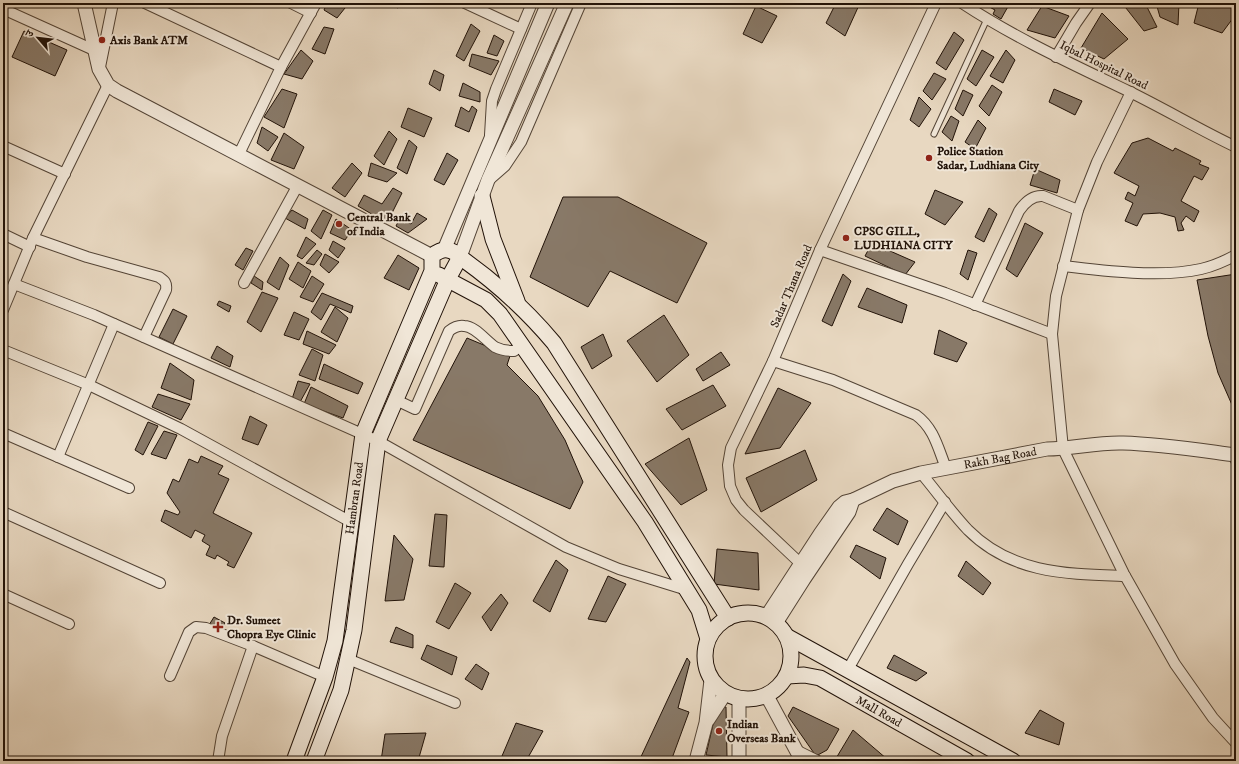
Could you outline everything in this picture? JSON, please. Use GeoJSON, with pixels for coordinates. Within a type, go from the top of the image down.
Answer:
{"type":"FeatureCollection","features":[{"type":"Feature","properties":{"kind":"main road"},"geometry":{"type":"LineString","coordinates":[[482,196],[493,239],[520,308]]}},
{"type":"Feature","properties":{"kind":"main road"},"geometry":{"type":"LineString","coordinates":[[438,253],[454,252],[494,284],[542,329],[554,343],[690,561],[728,618]]}},
{"type":"Feature","properties":{"kind":"main road","name":"Hambran Road"},"geometry":{"type":"LineString","coordinates":[[294,761],[325,677],[335,641],[363,434],[432,271],[438,253]]}},
{"type":"Feature","properties":{"kind":"main road","name":"Hambran Road"},"geometry":{"type":"LineString","coordinates":[[314,761],[341,690],[354,630],[378,441],[448,279],[460,257]]}},
{"type":"Feature","properties":{"kind":"main road"},"geometry":{"type":"LineString","coordinates":[[432,271],[486,300],[500,314],[645,522],[699,610],[708,639]]}},
{"type":"Feature","properties":{"kind":"main road"},"geometry":{"type":"LineString","coordinates":[[742,613],[757,613],[771,620],[788,638],[791,650],[791,663],[787,676],[779,688],[767,696],[753,700],[732,697],[711,680],[705,660],[708,639],[716,627],[728,618],[742,613]]}},
{"type":"Feature","properties":{"kind":"main road","name":"Mall Road"},"geometry":{"type":"LineString","coordinates":[[788,638],[1013,761]]}},
{"type":"Feature","properties":{"kind":"main road","name":"Mall Road"},"geometry":{"type":"LineString","coordinates":[[787,676],[804,675],[820,678],[967,761]]}},
{"type":"Feature","properties":{"kind":"street"},"geometry":{"type":"LineString","coordinates":[[84,3],[99,69],[108,85],[298,185],[438,253],[490,144],[548,3]]}},
{"type":"Feature","properties":{"kind":"street"},"geometry":{"type":"LineString","coordinates":[[99,69],[113,3]]}},
{"type":"Feature","properties":{"kind":"street"},"geometry":{"type":"LineString","coordinates":[[145,3],[281,67]]}},
{"type":"Feature","properties":{"kind":"street"},"geometry":{"type":"LineString","coordinates":[[291,3],[311,13]]}},
{"type":"Feature","properties":{"kind":"street"},"geometry":{"type":"LineString","coordinates":[[239,154],[281,67],[316,3]]}},
{"type":"Feature","properties":{"kind":"street"},"geometry":{"type":"LineString","coordinates":[[465,3],[521,29]]}},
{"type":"Feature","properties":{"kind":"street"},"geometry":{"type":"LineString","coordinates":[[490,144],[492,101],[532,3]]}},
{"type":"Feature","properties":{"kind":"street"},"geometry":{"type":"LineString","coordinates":[[460,257],[488,180],[526,99],[567,3]]}},
{"type":"Feature","properties":{"kind":"street"},"geometry":{"type":"LineString","coordinates":[[488,180],[506,166],[521,142],[581,3]]}},
{"type":"Feature","properties":{"kind":"street","name":"Sadar Thana Road"},"geometry":{"type":"LineString","coordinates":[[800,563],[744,510],[736,500],[730,486],[728,465],[731,448],[773,361],[820,250],[936,3]]}},
{"type":"Feature","properties":{"kind":"street","name":"Iqbal Hospital Road"},"geometry":{"type":"LineString","coordinates":[[962,3],[987,20],[1056,57],[1130,92],[1236,147]]}},
{"type":"Feature","properties":{"kind":"street"},"geometry":{"type":"LineString","coordinates":[[1056,57],[1090,3]]}},
{"type":"Feature","properties":{"kind":"street"},"geometry":{"type":"LineString","coordinates":[[3,9],[96,51]]}},
{"type":"Feature","properties":{"kind":"street"},"geometry":{"type":"LineString","coordinates":[[3,310],[31,243],[108,85]]}},
{"type":"Feature","properties":{"kind":"street"},"geometry":{"type":"LineString","coordinates":[[1130,92],[1097,162],[1078,210],[1056,296],[1052,334],[1064,449],[1125,576],[1175,664],[1212,718],[1236,743]]}},
{"type":"Feature","properties":{"kind":"street"},"geometry":{"type":"LineString","coordinates":[[3,146],[65,174]]}},
{"type":"Feature","properties":{"kind":"street"},"geometry":{"type":"LineString","coordinates":[[244,283],[298,185]]}},
{"type":"Feature","properties":{"kind":"street"},"geometry":{"type":"LineString","coordinates":[[975,305],[1018,211],[1026,201],[1038,196],[1043,196],[1078,210]]}},
{"type":"Feature","properties":{"kind":"street"},"geometry":{"type":"LineString","coordinates":[[3,234],[31,243],[153,275],[165,281],[167,285],[166,290],[144,337]]}},
{"type":"Feature","properties":{"kind":"street"},"geometry":{"type":"LineString","coordinates":[[820,250],[1052,334]]}},
{"type":"Feature","properties":{"kind":"street"},"geometry":{"type":"LineString","coordinates":[[1063,266],[1115,272],[1179,272],[1201,269],[1236,255]]}},
{"type":"Feature","properties":{"kind":"street"},"geometry":{"type":"LineString","coordinates":[[14,284],[114,324],[378,441],[566,547],[619,569],[687,590]]}},
{"type":"Feature","properties":{"kind":"street"},"geometry":{"type":"LineString","coordinates":[[58,457],[114,324]]}},
{"type":"Feature","properties":{"kind":"street"},"geometry":{"type":"LineString","coordinates":[[396,400],[414,409],[449,331],[458,326],[465,326],[474,330],[496,347],[504,350],[514,351],[522,345]]}},
{"type":"Feature","properties":{"kind":"street"},"geometry":{"type":"LineString","coordinates":[[3,350],[88,385],[181,429],[351,522]]}},
{"type":"Feature","properties":{"kind":"street"},"geometry":{"type":"LineString","coordinates":[[773,361],[833,380],[916,415],[925,422],[932,431],[946,468]]}},
{"type":"Feature","properties":{"kind":"street"},"geometry":{"type":"LineString","coordinates":[[3,433],[130,488]]}},
{"type":"Feature","properties":{"kind":"street","name":"Rakh Bag Road"},"geometry":{"type":"LineString","coordinates":[[771,620],[800,563],[839,507],[845,502],[853,500],[877,487],[921,473],[946,468],[1047,449],[1064,449],[1103,443],[1193,448],[1233,455]]}},
{"type":"Feature","properties":{"kind":"street"},"geometry":{"type":"LineString","coordinates":[[921,473],[968,529],[985,544],[1022,564],[1046,571],[1068,574],[1125,576]]}},
{"type":"Feature","properties":{"kind":"street"},"geometry":{"type":"LineString","coordinates":[[771,620],[804,578],[849,512],[853,500]]}},
{"type":"Feature","properties":{"kind":"street"},"geometry":{"type":"LineString","coordinates":[[847,671],[908,564],[946,502]]}},
{"type":"Feature","properties":{"kind":"street"},"geometry":{"type":"LineString","coordinates":[[3,512],[160,583]]}},
{"type":"Feature","properties":{"kind":"street"},"geometry":{"type":"LineString","coordinates":[[3,594],[68,624]]}},
{"type":"Feature","properties":{"kind":"street"},"geometry":{"type":"LineString","coordinates":[[170,676],[189,632],[196,627],[206,628],[254,646],[325,677]]}},
{"type":"Feature","properties":{"kind":"street"},"geometry":{"type":"LineString","coordinates":[[218,761],[222,736],[254,646]]}},
{"type":"Feature","properties":{"kind":"street"},"geometry":{"type":"LineString","coordinates":[[348,659],[455,703]]}},
{"type":"Feature","properties":{"kind":"street"},"geometry":{"type":"LineString","coordinates":[[696,761],[706,723],[711,680]]}},
{"type":"Feature","properties":{"kind":"street"},"geometry":{"type":"LineString","coordinates":[[767,696],[799,755],[818,761]]}},
{"type":"Feature","properties":{"kind":"street"},"geometry":{"type":"LineString","coordinates":[[706,723],[732,697]]}},
{"type":"Feature","properties":{"kind":"street"},"geometry":{"type":"LineString","coordinates":[[732,697],[739,761]]}},
{"type":"Feature","properties":{"kind":"lane"},"geometry":{"type":"LineString","coordinates":[[934,134],[987,20]]}},
{"type":"Feature","properties":{"kind":"lane"},"geometry":{"type":"LineString","coordinates":[[1233,455],[1236,466]]}},
{"type":"Feature","properties":{"kind":"building"},"geometry":{"type":"Polygon","coordinates":[[[327,3],[349,3],[337,18],[324,10],[327,3]]]}},
{"type":"Feature","properties":{"kind":"building"},"geometry":{"type":"Polygon","coordinates":[[[388,3],[400,3],[398,8],[388,3]]]}},
{"type":"Feature","properties":{"kind":"building"},"geometry":{"type":"Polygon","coordinates":[[[836,3],[860,3],[845,36],[826,23],[836,3]]]}},
{"type":"Feature","properties":{"kind":"building"},"geometry":{"type":"Polygon","coordinates":[[[982,3],[1010,3],[1001,19],[993,14],[995,10],[982,3]]]}},
{"type":"Feature","properties":{"kind":"building"},"geometry":{"type":"Polygon","coordinates":[[[1025,3],[1036,3],[1032,8],[1025,3]]]}},
{"type":"Feature","properties":{"kind":"building"},"geometry":{"type":"Polygon","coordinates":[[[1122,3],[1145,3],[1157,27],[1144,31],[1122,3]]]}},
{"type":"Feature","properties":{"kind":"building"},"geometry":{"type":"Polygon","coordinates":[[[1156,3],[1179,3],[1178,25],[1160,17],[1156,3]]]}},
{"type":"Feature","properties":{"kind":"building"},"geometry":{"type":"Polygon","coordinates":[[[1199,3],[1236,3],[1236,14],[1222,33],[1194,23],[1199,3]]]}},
{"type":"Feature","properties":{"kind":"building"},"geometry":{"type":"Polygon","coordinates":[[[756,6],[777,16],[762,43],[743,34],[756,6]]]}},
{"type":"Feature","properties":{"kind":"building"},"geometry":{"type":"Polygon","coordinates":[[[1042,6],[1069,16],[1055,38],[1027,30],[1042,6]]]}},
{"type":"Feature","properties":{"kind":"building"},"geometry":{"type":"Polygon","coordinates":[[[1102,13],[1128,39],[1104,59],[1081,48],[1102,13]]]}},
{"type":"Feature","properties":{"kind":"building"},"geometry":{"type":"Polygon","coordinates":[[[471,24],[480,31],[464,61],[456,56],[471,24]]]}},
{"type":"Feature","properties":{"kind":"building"},"geometry":{"type":"Polygon","coordinates":[[[324,27],[334,29],[325,54],[312,49],[324,27]]]}},
{"type":"Feature","properties":{"kind":"building"},"geometry":{"type":"Polygon","coordinates":[[[24,31],[67,50],[55,76],[12,57],[24,31]]]}},
{"type":"Feature","properties":{"kind":"building"},"geometry":{"type":"Polygon","coordinates":[[[954,32],[964,40],[946,70],[936,63],[954,32]]]}},
{"type":"Feature","properties":{"kind":"building"},"geometry":{"type":"Polygon","coordinates":[[[494,35],[504,41],[497,56],[487,53],[494,35]]]}},
{"type":"Feature","properties":{"kind":"building"},"geometry":{"type":"Polygon","coordinates":[[[301,50],[313,61],[302,79],[284,74],[301,50]]]}},
{"type":"Feature","properties":{"kind":"building"},"geometry":{"type":"Polygon","coordinates":[[[982,50],[994,57],[976,86],[967,79],[982,50]]]}},
{"type":"Feature","properties":{"kind":"building"},"geometry":{"type":"Polygon","coordinates":[[[1006,50],[1015,60],[1003,83],[990,76],[1006,50]]]}},
{"type":"Feature","properties":{"kind":"building"},"geometry":{"type":"Polygon","coordinates":[[[472,54],[499,61],[491,75],[469,66],[472,54]]]}},
{"type":"Feature","properties":{"kind":"building"},"geometry":{"type":"Polygon","coordinates":[[[434,70],[444,75],[440,91],[429,84],[434,70]]]}},
{"type":"Feature","properties":{"kind":"building"},"geometry":{"type":"Polygon","coordinates":[[[934,73],[946,79],[932,100],[923,91],[934,73]]]}},
{"type":"Feature","properties":{"kind":"building"},"geometry":{"type":"Polygon","coordinates":[[[463,83],[480,92],[480,102],[459,96],[463,83]]]}},
{"type":"Feature","properties":{"kind":"building"},"geometry":{"type":"Polygon","coordinates":[[[992,85],[1002,92],[989,116],[979,106],[992,85]]]}},
{"type":"Feature","properties":{"kind":"building"},"geometry":{"type":"Polygon","coordinates":[[[282,89],[297,94],[284,128],[264,117],[282,89]]]}},
{"type":"Feature","properties":{"kind":"building"},"geometry":{"type":"Polygon","coordinates":[[[1054,89],[1082,101],[1075,115],[1049,102],[1054,89]]]}},
{"type":"Feature","properties":{"kind":"building"},"geometry":{"type":"Polygon","coordinates":[[[963,90],[973,95],[963,116],[955,109],[963,90]]]}},
{"type":"Feature","properties":{"kind":"building"},"geometry":{"type":"Polygon","coordinates":[[[919,97],[931,109],[919,127],[910,120],[919,97]]]}},
{"type":"Feature","properties":{"kind":"building"},"geometry":{"type":"Polygon","coordinates":[[[472,106],[477,110],[469,132],[455,126],[461,107],[469,112],[472,106]]]}},
{"type":"Feature","properties":{"kind":"building"},"geometry":{"type":"Polygon","coordinates":[[[408,108],[432,118],[424,137],[401,127],[408,108]]]}},
{"type":"Feature","properties":{"kind":"building"},"geometry":{"type":"Polygon","coordinates":[[[951,116],[959,121],[952,141],[942,132],[951,116]]]}},
{"type":"Feature","properties":{"kind":"building"},"geometry":{"type":"Polygon","coordinates":[[[978,120],[986,128],[975,149],[965,142],[978,120]]]}},
{"type":"Feature","properties":{"kind":"building"},"geometry":{"type":"Polygon","coordinates":[[[262,127],[278,137],[268,151],[257,143],[262,127]]]}},
{"type":"Feature","properties":{"kind":"building"},"geometry":{"type":"Polygon","coordinates":[[[389,131],[397,139],[384,165],[374,156],[389,131]]]}},
{"type":"Feature","properties":{"kind":"building"},"geometry":{"type":"Polygon","coordinates":[[[284,133],[304,147],[294,169],[271,160],[284,133]]]}},
{"type":"Feature","properties":{"kind":"building"},"geometry":{"type":"Polygon","coordinates":[[[1148,138],[1173,151],[1175,148],[1201,161],[1199,164],[1209,168],[1202,180],[1194,176],[1181,201],[1199,211],[1194,222],[1186,216],[1181,223],[1184,230],[1178,231],[1175,217],[1160,213],[1143,214],[1137,226],[1125,221],[1133,203],[1125,199],[1128,192],[1135,196],[1139,186],[1114,173],[1132,143],[1148,138]]]}},
{"type":"Feature","properties":{"kind":"building"},"geometry":{"type":"Polygon","coordinates":[[[409,140],[417,147],[407,174],[397,168],[409,140]]]}},
{"type":"Feature","properties":{"kind":"building"},"geometry":{"type":"Polygon","coordinates":[[[447,153],[458,160],[444,185],[434,180],[447,153]]]}},
{"type":"Feature","properties":{"kind":"building"},"geometry":{"type":"Polygon","coordinates":[[[352,163],[362,173],[345,197],[332,188],[352,163]]]}},
{"type":"Feature","properties":{"kind":"building"},"geometry":{"type":"Polygon","coordinates":[[[371,163],[397,173],[387,182],[368,176],[371,163]]]}},
{"type":"Feature","properties":{"kind":"building"},"geometry":{"type":"Polygon","coordinates":[[[1035,169],[1060,180],[1057,193],[1030,185],[1035,169]]]}},
{"type":"Feature","properties":{"kind":"building"},"geometry":{"type":"Polygon","coordinates":[[[393,188],[402,193],[387,223],[358,206],[364,195],[382,204],[393,188]]]}},
{"type":"Feature","properties":{"kind":"building"},"geometry":{"type":"Polygon","coordinates":[[[935,190],[963,202],[945,225],[925,214],[935,190]]]}},
{"type":"Feature","properties":{"kind":"building"},"geometry":{"type":"Polygon","coordinates":[[[563,197],[618,197],[707,243],[677,303],[610,271],[588,307],[530,277],[563,197]]]}},
{"type":"Feature","properties":{"kind":"building"},"geometry":{"type":"Polygon","coordinates":[[[989,208],[997,214],[984,242],[975,237],[989,208]]]}},
{"type":"Feature","properties":{"kind":"building"},"geometry":{"type":"Polygon","coordinates":[[[292,210],[308,219],[305,229],[285,218],[292,210]]]}},
{"type":"Feature","properties":{"kind":"building"},"geometry":{"type":"Polygon","coordinates":[[[323,210],[332,215],[321,239],[311,231],[323,210]]]}},
{"type":"Feature","properties":{"kind":"building"},"geometry":{"type":"Polygon","coordinates":[[[417,213],[427,219],[408,233],[396,226],[400,218],[411,224],[417,213]]]}},
{"type":"Feature","properties":{"kind":"building","name":"Central Bank of India"},"geometry":{"type":"Polygon","coordinates":[[[336,219],[352,230],[345,240],[330,233],[336,219]]]}},
{"type":"Feature","properties":{"kind":"building"},"geometry":{"type":"Polygon","coordinates":[[[1025,223],[1043,233],[1017,277],[1006,269],[1025,223]]]}},
{"type":"Feature","properties":{"kind":"building"},"geometry":{"type":"Polygon","coordinates":[[[306,237],[316,244],[302,259],[297,256],[306,237]]]}},
{"type":"Feature","properties":{"kind":"building"},"geometry":{"type":"Polygon","coordinates":[[[333,241],[345,248],[338,258],[329,250],[333,241]]]}},
{"type":"Feature","properties":{"kind":"building"},"geometry":{"type":"Polygon","coordinates":[[[872,243],[915,262],[905,275],[865,256],[872,243]]]}},
{"type":"Feature","properties":{"kind":"building"},"geometry":{"type":"Polygon","coordinates":[[[246,248],[253,251],[243,270],[235,265],[246,248]]]}},
{"type":"Feature","properties":{"kind":"building"},"geometry":{"type":"Polygon","coordinates":[[[317,250],[322,254],[314,265],[306,263],[317,250]]]}},
{"type":"Feature","properties":{"kind":"building"},"geometry":{"type":"Polygon","coordinates":[[[968,250],[977,253],[968,280],[960,274],[968,250]]]}},
{"type":"Feature","properties":{"kind":"building"},"geometry":{"type":"Polygon","coordinates":[[[325,254],[339,262],[329,273],[320,265],[325,254]]]}},
{"type":"Feature","properties":{"kind":"building"},"geometry":{"type":"Polygon","coordinates":[[[398,255],[419,268],[409,290],[384,278],[398,255]]]}},
{"type":"Feature","properties":{"kind":"building"},"geometry":{"type":"Polygon","coordinates":[[[280,257],[289,265],[279,290],[267,282],[280,257]]]}},
{"type":"Feature","properties":{"kind":"building"},"geometry":{"type":"Polygon","coordinates":[[[298,262],[311,271],[303,288],[289,279],[298,262]]]}},
{"type":"Feature","properties":{"kind":"building"},"geometry":{"type":"Polygon","coordinates":[[[843,274],[851,281],[832,326],[822,321],[843,274]]]}},
{"type":"Feature","properties":{"kind":"building"},"geometry":{"type":"Polygon","coordinates":[[[1236,274],[1236,414],[1218,373],[1208,336],[1197,280],[1236,274]]]}},
{"type":"Feature","properties":{"kind":"building"},"geometry":{"type":"Polygon","coordinates":[[[254,276],[263,282],[262,290],[251,283],[254,276]]]}},
{"type":"Feature","properties":{"kind":"building"},"geometry":{"type":"Polygon","coordinates":[[[312,276],[324,284],[313,302],[300,297],[312,276]]]}},
{"type":"Feature","properties":{"kind":"building"},"geometry":{"type":"Polygon","coordinates":[[[867,288],[907,305],[902,323],[858,307],[867,288]]]}},
{"type":"Feature","properties":{"kind":"building"},"geometry":{"type":"Polygon","coordinates":[[[262,292],[278,298],[261,332],[247,322],[262,292]]]}},
{"type":"Feature","properties":{"kind":"building"},"geometry":{"type":"Polygon","coordinates":[[[322,293],[353,306],[351,313],[330,304],[321,320],[311,312],[322,293]]]}},
{"type":"Feature","properties":{"kind":"building"},"geometry":{"type":"Polygon","coordinates":[[[219,301],[231,306],[229,312],[217,305],[219,301]]]}},
{"type":"Feature","properties":{"kind":"building"},"geometry":{"type":"Polygon","coordinates":[[[335,307],[348,318],[337,342],[321,332],[335,307]]]}},
{"type":"Feature","properties":{"kind":"building"},"geometry":{"type":"Polygon","coordinates":[[[173,309],[187,316],[173,344],[159,337],[173,309]]]}},
{"type":"Feature","properties":{"kind":"building"},"geometry":{"type":"Polygon","coordinates":[[[294,312],[309,319],[299,340],[284,335],[294,312]]]}},
{"type":"Feature","properties":{"kind":"building"},"geometry":{"type":"Polygon","coordinates":[[[664,315],[689,355],[657,382],[627,341],[664,315]]]}},
{"type":"Feature","properties":{"kind":"building"},"geometry":{"type":"Polygon","coordinates":[[[939,330],[967,343],[957,362],[934,354],[939,330]]]}},
{"type":"Feature","properties":{"kind":"building"},"geometry":{"type":"Polygon","coordinates":[[[307,331],[336,345],[329,354],[303,344],[307,331]]]}},
{"type":"Feature","properties":{"kind":"building"},"geometry":{"type":"Polygon","coordinates":[[[603,334],[612,356],[592,369],[581,347],[603,334]]]}},
{"type":"Feature","properties":{"kind":"building"},"geometry":{"type":"Polygon","coordinates":[[[467,338],[510,356],[507,365],[538,396],[565,440],[583,482],[570,509],[413,440],[467,338]]]}},
{"type":"Feature","properties":{"kind":"building"},"geometry":{"type":"Polygon","coordinates":[[[217,346],[233,356],[230,367],[211,358],[217,346]]]}},
{"type":"Feature","properties":{"kind":"building"},"geometry":{"type":"Polygon","coordinates":[[[312,349],[323,355],[315,381],[299,375],[312,349]]]}},
{"type":"Feature","properties":{"kind":"building"},"geometry":{"type":"Polygon","coordinates":[[[721,352],[730,365],[703,381],[696,369],[721,352]]]}},
{"type":"Feature","properties":{"kind":"building"},"geometry":{"type":"Polygon","coordinates":[[[170,363],[194,380],[191,400],[161,388],[170,363]]]}},
{"type":"Feature","properties":{"kind":"building"},"geometry":{"type":"Polygon","coordinates":[[[324,364],[363,383],[358,394],[319,379],[324,364]]]}},
{"type":"Feature","properties":{"kind":"building"},"geometry":{"type":"Polygon","coordinates":[[[298,381],[310,384],[300,402],[292,399],[298,381]]]}},
{"type":"Feature","properties":{"kind":"building"},"geometry":{"type":"Polygon","coordinates":[[[713,385],[726,406],[682,430],[666,409],[713,385]]]}},
{"type":"Feature","properties":{"kind":"building"},"geometry":{"type":"Polygon","coordinates":[[[311,387],[348,406],[343,418],[304,404],[311,387]]]}},
{"type":"Feature","properties":{"kind":"building"},"geometry":{"type":"Polygon","coordinates":[[[778,388],[811,403],[780,448],[745,454],[778,388]]]}},
{"type":"Feature","properties":{"kind":"building"},"geometry":{"type":"Polygon","coordinates":[[[158,394],[190,404],[181,420],[152,407],[158,394]]]}},
{"type":"Feature","properties":{"kind":"building"},"geometry":{"type":"Polygon","coordinates":[[[250,416],[267,425],[258,445],[242,439],[250,416]]]}},
{"type":"Feature","properties":{"kind":"building"},"geometry":{"type":"Polygon","coordinates":[[[148,422],[158,426],[143,455],[135,450],[148,422]]]}},
{"type":"Feature","properties":{"kind":"building"},"geometry":{"type":"Polygon","coordinates":[[[164,431],[177,435],[166,459],[151,454],[164,431]]]}},
{"type":"Feature","properties":{"kind":"building"},"geometry":{"type":"Polygon","coordinates":[[[689,438],[707,490],[681,505],[645,464],[689,438]]]}},
{"type":"Feature","properties":{"kind":"building"},"geometry":{"type":"Polygon","coordinates":[[[805,450],[817,480],[761,512],[746,478],[805,450]]]}},
{"type":"Feature","properties":{"kind":"building"},"geometry":{"type":"Polygon","coordinates":[[[201,456],[223,466],[218,474],[229,479],[213,513],[252,533],[234,568],[227,565],[229,562],[217,555],[215,559],[206,555],[210,546],[202,541],[205,535],[195,530],[191,538],[161,521],[165,510],[178,515],[180,512],[167,493],[173,479],[179,482],[189,459],[198,463],[201,456]]]}},
{"type":"Feature","properties":{"kind":"building"},"geometry":{"type":"Polygon","coordinates":[[[887,508],[908,521],[898,545],[873,530],[887,508]]]}},
{"type":"Feature","properties":{"kind":"building"},"geometry":{"type":"Polygon","coordinates":[[[435,514],[447,515],[444,567],[429,566],[435,514]]]}},
{"type":"Feature","properties":{"kind":"building"},"geometry":{"type":"Polygon","coordinates":[[[394,535],[413,559],[404,600],[385,601],[394,535]]]}},
{"type":"Feature","properties":{"kind":"building"},"geometry":{"type":"Polygon","coordinates":[[[856,545],[886,558],[880,579],[850,557],[856,545]]]}},
{"type":"Feature","properties":{"kind":"building"},"geometry":{"type":"Polygon","coordinates":[[[717,549],[758,553],[759,590],[714,584],[717,549]]]}},
{"type":"Feature","properties":{"kind":"building"},"geometry":{"type":"Polygon","coordinates":[[[556,560],[568,570],[550,612],[533,601],[556,560]]]}},
{"type":"Feature","properties":{"kind":"building"},"geometry":{"type":"Polygon","coordinates":[[[966,561],[991,583],[983,595],[958,576],[966,561]]]}},
{"type":"Feature","properties":{"kind":"building"},"geometry":{"type":"Polygon","coordinates":[[[608,576],[626,584],[606,622],[588,619],[608,576]]]}},
{"type":"Feature","properties":{"kind":"building"},"geometry":{"type":"Polygon","coordinates":[[[455,583],[471,593],[449,629],[436,622],[455,583]]]}},
{"type":"Feature","properties":{"kind":"building"},"geometry":{"type":"Polygon","coordinates":[[[501,594],[508,603],[491,631],[482,617],[501,594]]]}},
{"type":"Feature","properties":{"kind":"building"},"geometry":{"type":"Polygon","coordinates":[[[214,617],[225,623],[220,632],[209,625],[214,617]]]}},
{"type":"Feature","properties":{"kind":"building"},"geometry":{"type":"Polygon","coordinates":[[[396,627],[413,635],[413,648],[390,642],[396,627]]]}},
{"type":"Feature","properties":{"kind":"building"},"geometry":{"type":"Polygon","coordinates":[[[427,645],[457,657],[452,675],[421,659],[427,645]]]}},
{"type":"Feature","properties":{"kind":"building"},"geometry":{"type":"Polygon","coordinates":[[[894,655],[927,673],[916,681],[887,668],[894,655]]]}},
{"type":"Feature","properties":{"kind":"building"},"geometry":{"type":"Polygon","coordinates":[[[687,658],[690,662],[678,708],[689,712],[671,761],[639,761],[687,658]]]}},
{"type":"Feature","properties":{"kind":"building"},"geometry":{"type":"Polygon","coordinates":[[[476,664],[489,673],[482,690],[465,679],[476,664]]]}},
{"type":"Feature","properties":{"kind":"building","name":"Indian Overseas Bank"},"geometry":{"type":"Polygon","coordinates":[[[717,707],[726,707],[727,757],[706,755],[717,707]]]}},
{"type":"Feature","properties":{"kind":"building"},"geometry":{"type":"Polygon","coordinates":[[[793,707],[839,729],[827,750],[816,756],[788,716],[793,707]]]}},
{"type":"Feature","properties":{"kind":"building"},"geometry":{"type":"Polygon","coordinates":[[[1040,710],[1064,723],[1059,745],[1025,733],[1040,710]]]}},
{"type":"Feature","properties":{"kind":"building"},"geometry":{"type":"Polygon","coordinates":[[[516,723],[543,731],[526,761],[509,761],[502,756],[516,723]]]}},
{"type":"Feature","properties":{"kind":"building"},"geometry":{"type":"Polygon","coordinates":[[[853,730],[887,759],[885,761],[835,760],[853,730]]]}},
{"type":"Feature","properties":{"kind":"building"},"geometry":{"type":"Polygon","coordinates":[[[426,733],[418,761],[381,761],[385,734],[426,733]]]}},
{"type":"Feature","properties":{"kind":"place","name":"Axis Bank ATM"},"geometry":{"type":"Point","coordinates":[102,40]}},
{"type":"Feature","properties":{"kind":"place","name":"Police Station Sadar, Ludhiana City"},"geometry":{"type":"Point","coordinates":[929,158]}},
{"type":"Feature","properties":{"kind":"place","name":"Central Bank of India"},"geometry":{"type":"Point","coordinates":[339,224]}},
{"type":"Feature","properties":{"kind":"place","name":"CPSC GILL, LUDHIANA CITY"},"geometry":{"type":"Point","coordinates":[846,238]}},
{"type":"Feature","properties":{"kind":"place","name":"Dr. Sumeet Chopra Eye Clinic"},"geometry":{"type":"Point","coordinates":[218,627]}},
{"type":"Feature","properties":{"kind":"place","name":"Indian Overseas Bank"},"geometry":{"type":"Point","coordinates":[719,731]}}]}
